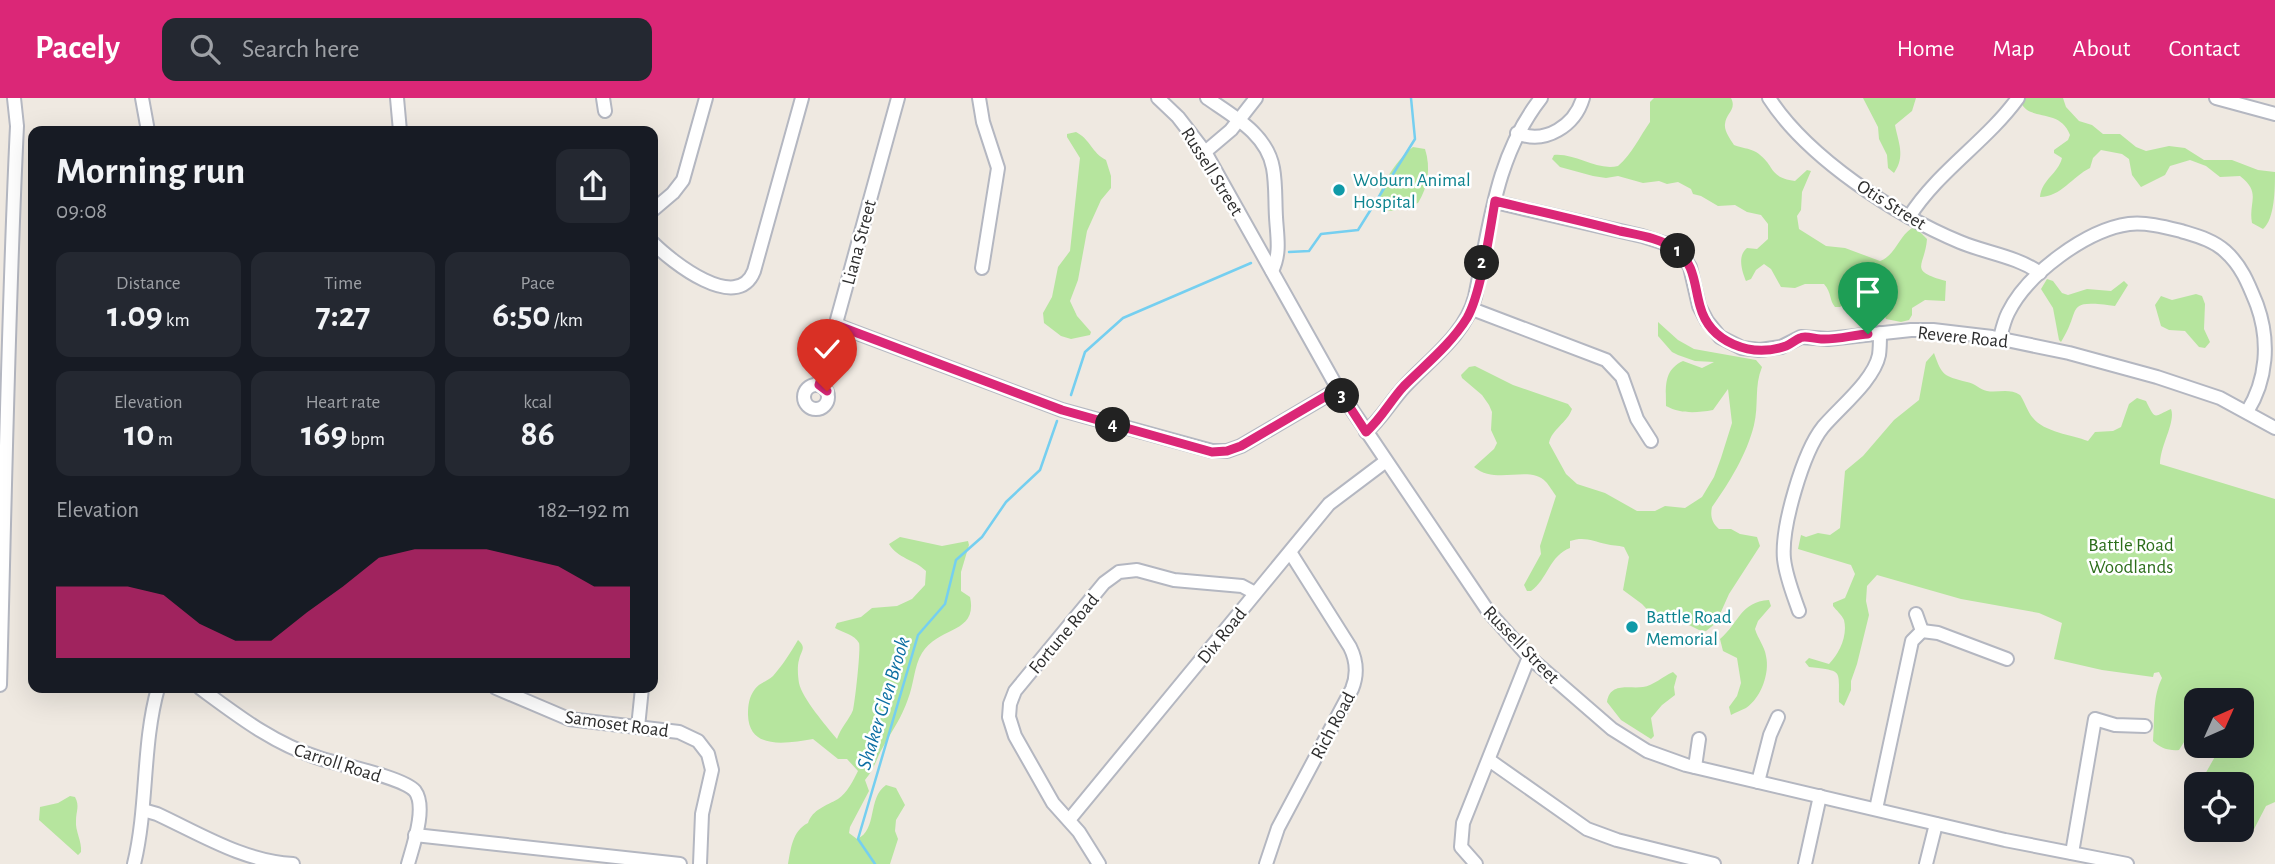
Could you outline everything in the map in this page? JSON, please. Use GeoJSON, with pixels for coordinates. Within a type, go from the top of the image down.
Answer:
{"type":"FeatureCollection","features":[{"type":"Feature","properties":{"kind":"street"},"geometry":{"type":"LineString","coordinates":[[0,685],[5,283],[17,125],[14,98]]}},
{"type":"Feature","properties":{"kind":"street"},"geometry":{"type":"LineString","coordinates":[[142,98],[147,126]]}},
{"type":"Feature","properties":{"kind":"street"},"geometry":{"type":"LineString","coordinates":[[397,98],[400,126]]}},
{"type":"Feature","properties":{"kind":"street"},"geometry":{"type":"LineString","coordinates":[[658,206],[673,193],[682,180],[706,98]]}},
{"type":"Feature","properties":{"kind":"street"},"geometry":{"type":"LineString","coordinates":[[658,247],[703,279],[721,286],[741,286],[749,281],[802,98]]}},
{"type":"Feature","properties":{"kind":"street","name":"Liana Street"},"geometry":{"type":"LineString","coordinates":[[819,385],[898,98]]}},
{"type":"Feature","properties":{"kind":"street"},"geometry":{"type":"LineString","coordinates":[[979,98],[983,122],[998,168],[982,268]]}},
{"type":"Feature","properties":{"kind":"street","name":"Russell Street"},"geometry":{"type":"LineString","coordinates":[[1158,98],[1178,117],[1205,152],[1338,389],[1488,611],[1529,657],[1623,737],[1647,751],[1695,767],[1936,824],[2127,864]]}},
{"type":"Feature","properties":{"kind":"street"},"geometry":{"type":"LineString","coordinates":[[1207,98],[1257,136],[1265,146],[1273,167],[1278,253],[1272,271]]}},
{"type":"Feature","properties":{"kind":"street"},"geometry":{"type":"LineString","coordinates":[[1205,152],[1223,138],[1256,98]]}},
{"type":"Feature","properties":{"kind":"street"},"geometry":{"type":"LineString","coordinates":[[1366,432],[1378,421],[1402,389],[1448,342],[1472,309],[1505,160],[1517,133],[1541,98]]}},
{"type":"Feature","properties":{"kind":"street"},"geometry":{"type":"LineString","coordinates":[[1517,133],[1537,137],[1561,128],[1577,113],[1583,98]]}},
{"type":"Feature","properties":{"kind":"street","name":"Otis Street"},"geometry":{"type":"LineString","coordinates":[[1769,98],[1794,131],[1814,149],[1909,217],[1946,236],[2028,265],[2040,273]]}},
{"type":"Feature","properties":{"kind":"street"},"geometry":{"type":"LineString","coordinates":[[1909,217],[1932,187],[1964,158],[2018,98]]}},
{"type":"Feature","properties":{"kind":"street"},"geometry":{"type":"LineString","coordinates":[[2216,98],[2275,114]]}},
{"type":"Feature","properties":{"kind":"street","name":"Revere Road"},"geometry":{"type":"LineString","coordinates":[[1495,201],[1670,245],[1688,263],[1699,306],[1707,321],[1720,337],[1735,346],[1766,350],[1788,345],[1801,337],[1825,339],[1933,330],[2000,338],[2157,376],[2213,395],[2275,428]]}},
{"type":"Feature","properties":{"kind":"street"},"geometry":{"type":"LineString","coordinates":[[2000,338],[2010,309],[2040,273],[2086,240],[2125,225],[2141,224],[2168,228],[2217,245],[2235,262],[2246,278],[2266,335],[2258,391],[2247,412]]}},
{"type":"Feature","properties":{"kind":"street"},"geometry":{"type":"LineString","coordinates":[[1472,309],[1606,360],[1622,377],[1637,419],[1651,441]]}},
{"type":"Feature","properties":{"kind":"street"},"geometry":{"type":"LineString","coordinates":[[836,325],[1062,410],[1212,452],[1241,446],[1338,389]]}},
{"type":"Feature","properties":{"kind":"street"},"geometry":{"type":"LineString","coordinates":[[1798,611],[1787,574],[1784,552],[1802,466],[1809,448],[1822,428],[1874,368],[1879,355],[1880,333]]}},
{"type":"Feature","properties":{"kind":"street","name":"Dix Road"},"geometry":{"type":"LineString","coordinates":[[1069,820],[1333,500],[1386,461]]}},
{"type":"Feature","properties":{"kind":"street","name":"Rich Road"},"geometry":{"type":"LineString","coordinates":[[1266,864],[1274,835],[1352,689],[1356,673],[1353,652],[1290,552]]}},
{"type":"Feature","properties":{"kind":"street","name":"Fortune Road"},"geometry":{"type":"LineString","coordinates":[[1069,820],[1053,803],[1012,730],[1009,710],[1019,686],[1107,580],[1119,572],[1137,570],[1174,580],[1242,586],[1255,593]]}},
{"type":"Feature","properties":{"kind":"street"},"geometry":{"type":"LineString","coordinates":[[1916,614],[1922,631]]}},
{"type":"Feature","properties":{"kind":"street"},"geometry":{"type":"LineString","coordinates":[[1876,809],[1912,641],[1922,631],[1933,631],[2007,659]]}},
{"type":"Feature","properties":{"kind":"street"},"geometry":{"type":"LineString","coordinates":[[1476,864],[1463,851],[1463,822],[1529,657]]}},
{"type":"Feature","properties":{"kind":"street"},"geometry":{"type":"LineString","coordinates":[[134,864],[157,693]]}},
{"type":"Feature","properties":{"kind":"street","name":"Carroll Road"},"geometry":{"type":"LineString","coordinates":[[207,693],[279,742],[318,758],[409,786],[416,793],[420,806],[408,864]]}},
{"type":"Feature","properties":{"kind":"street","name":"Samoset Road"},"geometry":{"type":"LineString","coordinates":[[508,693],[569,719],[687,735],[701,744],[710,758],[712,775],[702,814],[700,864]]}},
{"type":"Feature","properties":{"kind":"street"},"geometry":{"type":"LineString","coordinates":[[638,727],[641,693]]}},
{"type":"Feature","properties":{"kind":"street"},"geometry":{"type":"LineString","coordinates":[[1758,782],[1771,732],[1778,718]]}},
{"type":"Feature","properties":{"kind":"street"},"geometry":{"type":"LineString","coordinates":[[2072,853],[2095,719],[2115,725],[2145,726]]}},
{"type":"Feature","properties":{"kind":"street"},"geometry":{"type":"LineString","coordinates":[[1695,767],[1699,739]]}},
{"type":"Feature","properties":{"kind":"street"},"geometry":{"type":"LineString","coordinates":[[1489,760],[1593,832],[1714,864]]}},
{"type":"Feature","properties":{"kind":"street"},"geometry":{"type":"LineString","coordinates":[[1805,864],[1820,796]]}},
{"type":"Feature","properties":{"kind":"street"},"geometry":{"type":"LineString","coordinates":[[143,810],[251,858],[271,863],[293,864]]}},
{"type":"Feature","properties":{"kind":"street"},"geometry":{"type":"LineString","coordinates":[[1069,820],[1099,864]]}},
{"type":"Feature","properties":{"kind":"street"},"geometry":{"type":"LineString","coordinates":[[1926,864],[1936,824]]}},
{"type":"Feature","properties":{"kind":"street"},"geometry":{"type":"LineString","coordinates":[[415,835],[680,864]]}},
{"type":"Feature","properties":{"kind":"green space"},"geometry":{"type":"Polygon","coordinates":[[[1654,98],[1731,98],[1733,106],[1725,127],[1734,145],[1756,152],[1780,177],[1795,181],[1807,170],[1811,171],[1802,192],[1801,210],[1797,216],[1799,229],[1826,246],[1845,248],[1880,261],[1890,255],[1907,232],[1912,228],[1918,230],[1927,239],[1922,270],[1946,281],[1945,301],[1925,300],[1912,308],[1909,320],[1901,322],[1886,319],[1879,303],[1864,296],[1835,307],[1824,284],[1781,287],[1771,269],[1764,264],[1746,281],[1741,264],[1744,251],[1747,248],[1757,249],[1768,239],[1768,224],[1761,215],[1747,212],[1735,205],[1718,206],[1693,194],[1691,189],[1678,182],[1643,183],[1618,176],[1593,176],[1560,167],[1552,159],[1554,155],[1562,155],[1602,166],[1618,166],[1650,122],[1650,102],[1654,98]]]}},
{"type":"Feature","properties":{"kind":"green space"},"geometry":{"type":"Polygon","coordinates":[[[1863,98],[1916,98],[1912,111],[1895,125],[1900,161],[1894,173],[1888,168],[1887,155],[1879,139],[1878,127],[1863,98]]]}},
{"type":"Feature","properties":{"kind":"green space"},"geometry":{"type":"Polygon","coordinates":[[[2025,98],[2063,98],[2066,107],[2079,121],[2092,125],[2103,134],[2120,134],[2136,147],[2146,151],[2169,146],[2185,148],[2204,160],[2232,160],[2258,170],[2275,172],[2274,203],[2267,224],[2263,229],[2252,223],[2251,188],[2240,176],[2220,177],[2206,166],[2190,160],[2170,166],[2165,175],[2141,187],[2132,175],[2129,159],[2122,154],[2101,150],[2093,158],[2090,168],[2061,190],[2040,197],[2062,158],[2054,153],[2054,150],[2068,140],[2070,135],[2059,121],[2025,108],[2021,102],[2025,98]]]}},
{"type":"Feature","properties":{"kind":"green space"},"geometry":{"type":"Polygon","coordinates":[[[1076,132],[1106,160],[1111,176],[1111,188],[1101,200],[1087,231],[1078,280],[1070,301],[1077,316],[1091,332],[1090,335],[1071,339],[1061,336],[1044,323],[1043,313],[1052,297],[1058,267],[1070,251],[1080,158],[1067,134],[1076,132]]]}},
{"type":"Feature","properties":{"kind":"green space"},"geometry":{"type":"Polygon","coordinates":[[[1413,147],[1425,149],[1428,163],[1426,184],[1418,203],[1392,211],[1377,209],[1377,199],[1390,174],[1413,147]]]}},
{"type":"Feature","properties":{"kind":"green space"},"geometry":{"type":"Polygon","coordinates":[[[2047,279],[2068,295],[2087,289],[2111,291],[2124,281],[2128,285],[2115,306],[2080,305],[2061,342],[2053,308],[2041,289],[2047,279]]]}},
{"type":"Feature","properties":{"kind":"green space"},"geometry":{"type":"Polygon","coordinates":[[[2196,294],[2202,296],[2205,304],[2204,329],[2210,342],[2205,348],[2199,347],[2185,331],[2169,330],[2161,326],[2155,305],[2161,296],[2172,300],[2196,294]]]}},
{"type":"Feature","properties":{"kind":"green space"},"geometry":{"type":"Polygon","coordinates":[[[1658,322],[1678,340],[1694,349],[1756,360],[1762,367],[1751,436],[1737,468],[1712,507],[1711,513],[1713,522],[1719,529],[1731,529],[1740,534],[1757,537],[1760,546],[1729,594],[1716,623],[1706,631],[1671,616],[1658,621],[1642,604],[1623,590],[1629,557],[1622,546],[1584,539],[1570,541],[1570,548],[1558,556],[1531,591],[1527,591],[1524,585],[1541,554],[1540,546],[1556,496],[1539,477],[1522,474],[1493,475],[1474,467],[1497,443],[1491,430],[1492,412],[1489,405],[1461,375],[1469,367],[1475,366],[1513,385],[1568,404],[1572,409],[1570,414],[1549,443],[1566,474],[1577,484],[1605,493],[1637,511],[1655,511],[1665,506],[1685,508],[1702,497],[1714,477],[1732,423],[1728,389],[1713,410],[1689,412],[1666,406],[1667,380],[1672,369],[1683,361],[1702,368],[1714,362],[1695,361],[1672,352],[1658,336],[1658,322]]]}},
{"type":"Feature","properties":{"kind":"green space","name":"Battle Road Woodlands"},"geometry":{"type":"Polygon","coordinates":[[[1934,353],[1945,374],[1987,391],[2016,393],[2020,395],[2031,416],[2044,427],[2088,441],[2095,432],[2113,431],[2121,427],[2129,404],[2137,398],[2146,401],[2156,416],[2171,409],[2171,421],[2160,464],[2275,499],[2275,802],[2266,806],[2254,829],[2254,772],[2206,772],[2214,758],[2254,758],[2254,688],[2184,688],[2184,742],[2179,750],[2168,749],[2153,741],[2155,701],[2162,678],[2159,672],[2154,673],[2153,677],[2102,670],[2054,659],[2062,623],[2039,613],[1961,599],[1877,575],[1867,586],[1869,615],[1851,681],[1851,690],[1844,706],[1839,702],[1837,674],[1834,671],[1809,667],[1805,662],[1809,658],[1829,664],[1839,650],[1845,626],[1833,603],[1845,598],[1855,574],[1851,565],[1798,549],[1801,535],[1830,535],[1840,528],[1845,471],[1863,456],[1894,420],[1919,400],[1926,362],[1934,353]]]}},
{"type":"Feature","properties":{"kind":"green space"},"geometry":{"type":"Polygon","coordinates":[[[900,537],[942,546],[968,541],[961,572],[961,591],[970,597],[971,609],[963,624],[929,644],[922,653],[906,706],[865,780],[869,791],[850,827],[849,833],[857,839],[863,835],[868,829],[880,791],[886,785],[896,788],[905,805],[896,820],[895,831],[898,839],[890,864],[788,864],[793,841],[799,831],[817,811],[844,793],[858,771],[847,759],[838,759],[813,739],[782,743],[762,739],[750,727],[750,698],[757,687],[776,672],[798,640],[803,647],[798,662],[801,689],[837,739],[853,710],[859,643],[855,638],[835,628],[837,623],[861,617],[872,608],[897,606],[912,599],[925,585],[926,571],[897,553],[889,544],[900,537]]]}},
{"type":"Feature","properties":{"kind":"green space"},"geometry":{"type":"Polygon","coordinates":[[[1769,600],[1771,606],[1758,621],[1755,629],[1767,663],[1763,685],[1751,704],[1731,715],[1729,707],[1737,696],[1741,683],[1737,658],[1723,651],[1720,639],[1746,609],[1769,600]]]}},
{"type":"Feature","properties":{"kind":"green space"},"geometry":{"type":"Polygon","coordinates":[[[1673,672],[1677,676],[1675,695],[1651,718],[1654,736],[1651,739],[1621,720],[1607,702],[1616,689],[1647,686],[1673,672]]]}},
{"type":"Feature","properties":{"kind":"green space"},"geometry":{"type":"Polygon","coordinates":[[[70,796],[75,797],[77,803],[76,825],[81,848],[78,855],[39,820],[40,807],[58,803],[70,796]]]}},
{"type":"Feature","properties":{"kind":"waterway","name":"Shaker Glen Brook"},"geometry":{"type":"LineString","coordinates":[[1289,252],[1309,251],[1321,234],[1358,230],[1415,139],[1411,98]]}},
{"type":"Feature","properties":{"kind":"waterway","name":"Shaker Glen Brook"},"geometry":{"type":"LineString","coordinates":[[1071,395],[1085,352],[1123,318],[1251,263]]}},
{"type":"Feature","properties":{"kind":"waterway","name":"Shaker Glen Brook"},"geometry":{"type":"LineString","coordinates":[[875,864],[858,839],[918,635],[945,604],[956,560],[982,537],[1006,502],[1040,470],[1057,421]]}},
{"type":"Feature","properties":{"kind":"place","name":"Woburn Animal Hospital"},"geometry":{"type":"Point","coordinates":[1339,190]}},
{"type":"Feature","properties":{"kind":"place","name":"Battle Road Memorial"},"geometry":{"type":"Point","coordinates":[1632,627]}},
{"type":"Feature","properties":{"kind":"route"},"geometry":{"type":"LineString","coordinates":[[827,391],[819,385],[836,325],[1062,410],[1212,452],[1241,446],[1338,389],[1366,432],[1469,315],[1495,201],[1670,245],[1688,263],[1703,316],[1720,337],[1735,346],[1766,350],[1788,345],[1801,337],[1825,339],[1868,334]]}}]}
